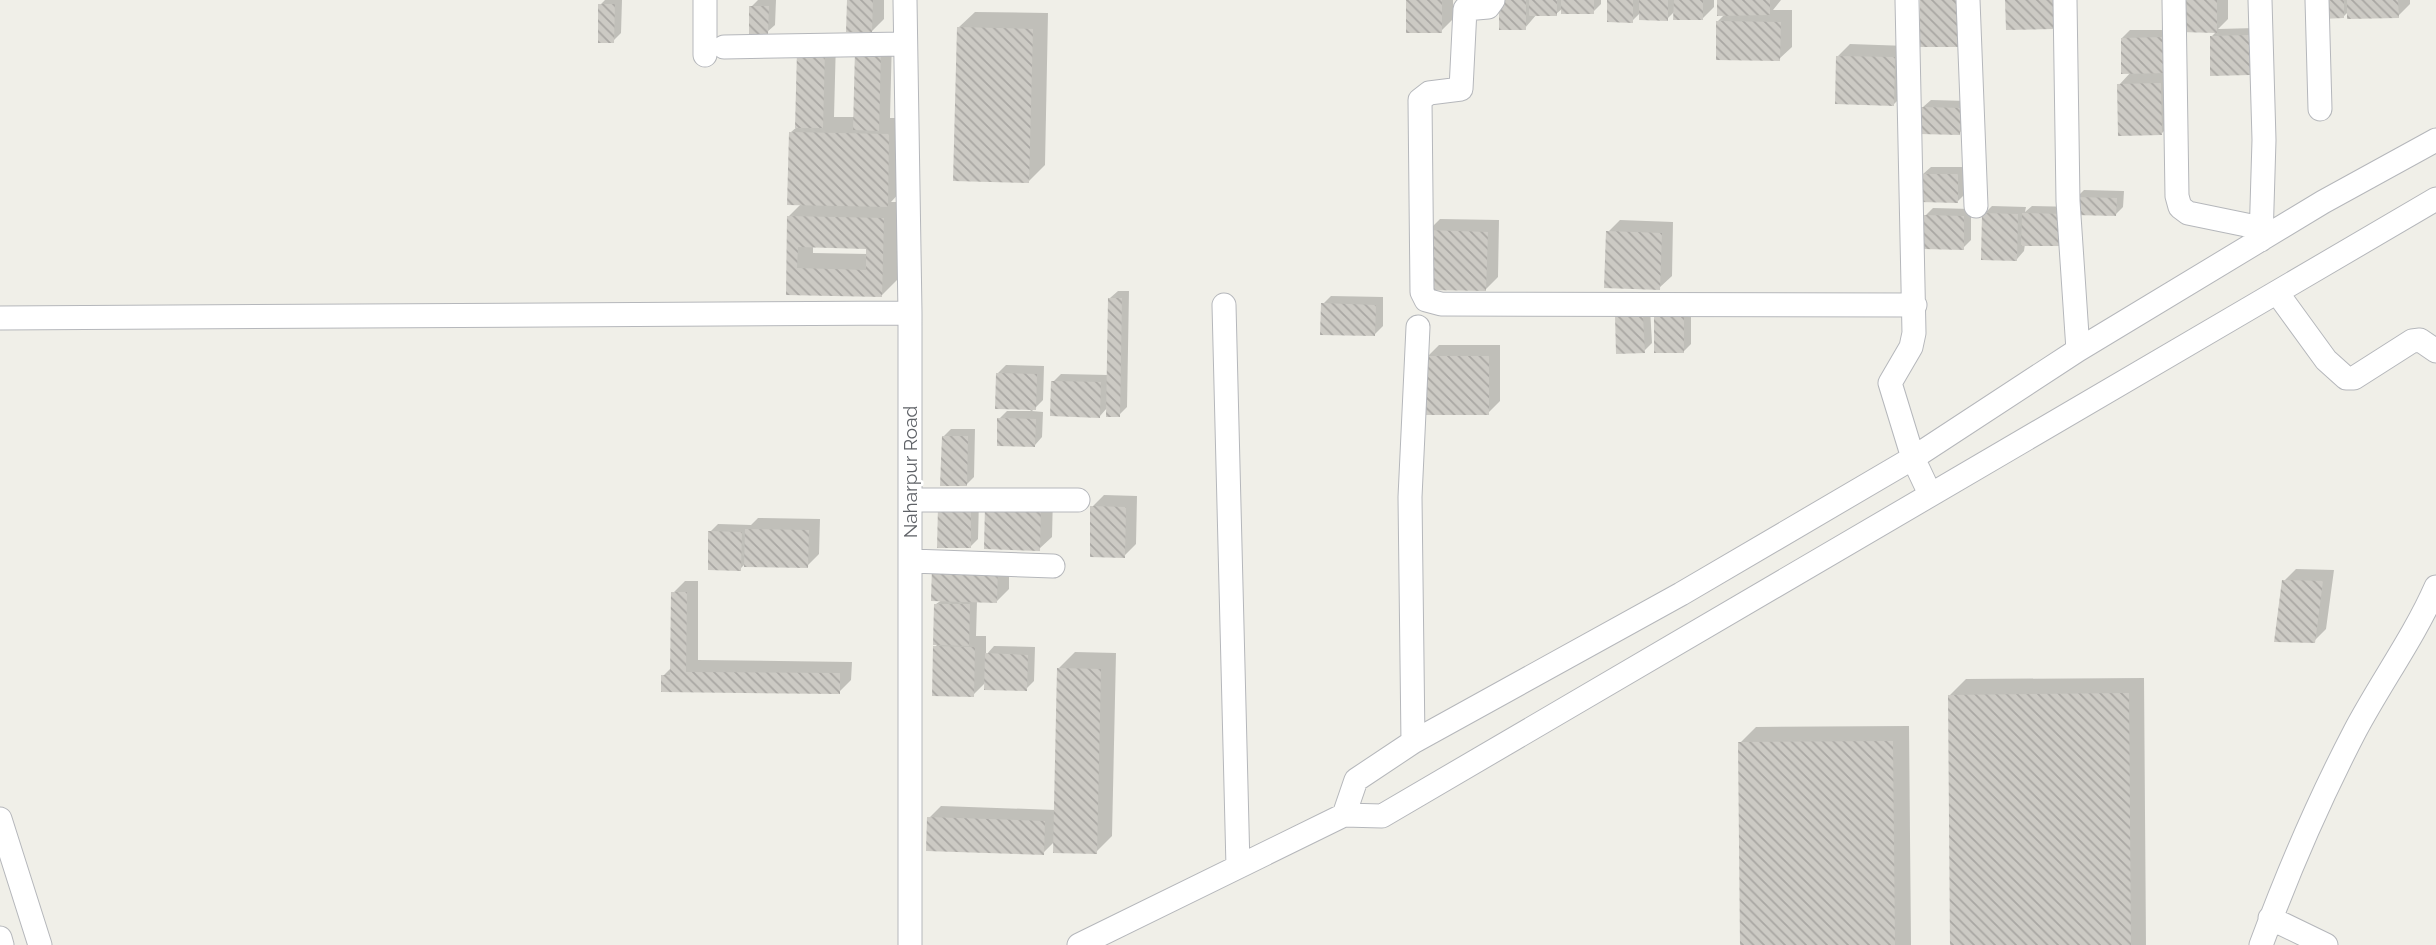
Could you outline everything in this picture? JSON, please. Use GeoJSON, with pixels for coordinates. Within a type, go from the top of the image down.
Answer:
{"type":"FeatureCollection","features":[{"type":"Feature","properties":{"kind":"street"},"geometry":{"type":"LineString","coordinates":[[705,0],[714,51],[904,44]]}},
{"type":"Feature","properties":{"kind":"street","name":"Naharpur Road"},"geometry":{"type":"LineString","coordinates":[[905,0],[911,561],[910,945]]}},
{"type":"Feature","properties":{"kind":"street"},"geometry":{"type":"LineString","coordinates":[[1493,0],[1488,7],[1465,9],[1461,89],[1429,93],[1420,100],[1422,292],[1426,300],[1441,304],[1914,305]]}},
{"type":"Feature","properties":{"kind":"street"},"geometry":{"type":"LineString","coordinates":[[1907,0],[1913,341],[1890,383],[1913,458],[1930,494]]}},
{"type":"Feature","properties":{"kind":"street"},"geometry":{"type":"LineString","coordinates":[[1968,0],[1976,206]]}},
{"type":"Feature","properties":{"kind":"street"},"geometry":{"type":"LineString","coordinates":[[2065,0],[2068,201],[2078,350]]}},
{"type":"Feature","properties":{"kind":"street"},"geometry":{"type":"LineString","coordinates":[[2174,0],[2180,207],[2188,214],[2261,234]]}},
{"type":"Feature","properties":{"kind":"street"},"geometry":{"type":"LineString","coordinates":[[2260,0],[2264,140],[2261,234]]}},
{"type":"Feature","properties":{"kind":"street"},"geometry":{"type":"LineString","coordinates":[[2317,0],[2320,109]]}},
{"type":"Feature","properties":{"kind":"street"},"geometry":{"type":"LineString","coordinates":[[1345,815],[1356,780],[1413,742],[1681,594],[1913,458],[2261,234],[2436,140]]}},
{"type":"Feature","properties":{"kind":"street"},"geometry":{"type":"LineString","coordinates":[[1079,945],[1345,815],[1382,816],[1930,494],[2278,294],[2436,199]]}},
{"type":"Feature","properties":{"kind":"street"},"geometry":{"type":"LineString","coordinates":[[2278,294],[2326,360],[2346,378],[2354,378],[2412,341],[2420,340],[2436,351]]}},
{"type":"Feature","properties":{"kind":"street"},"geometry":{"type":"LineString","coordinates":[[1224,305],[1238,867]]}},
{"type":"Feature","properties":{"kind":"street"},"geometry":{"type":"LineString","coordinates":[[0,318],[909,313]]}},
{"type":"Feature","properties":{"kind":"street"},"geometry":{"type":"LineString","coordinates":[[1413,742],[1410,497],[1418,327]]}},
{"type":"Feature","properties":{"kind":"street"},"geometry":{"type":"LineString","coordinates":[[910,500],[1078,500]]}},
{"type":"Feature","properties":{"kind":"street"},"geometry":{"type":"LineString","coordinates":[[911,561],[1053,566]]}},
{"type":"Feature","properties":{"kind":"street"},"geometry":{"type":"LineString","coordinates":[[2261,945],[2320,802],[2356,729],[2424,614],[2436,587]]}},
{"type":"Feature","properties":{"kind":"street"},"geometry":{"type":"LineString","coordinates":[[0,819],[40,945]]}},
{"type":"Feature","properties":{"kind":"street"},"geometry":{"type":"LineString","coordinates":[[2270,918],[2326,945]]}},
{"type":"Feature","properties":{"kind":"street"},"geometry":{"type":"LineString","coordinates":[[0,938],[2,945]]}},
{"type":"Feature","properties":{"kind":"building"},"geometry":{"type":"Polygon","coordinates":[[[847,0],[873,0],[872,33],[846,32],[847,0]]]}},
{"type":"Feature","properties":{"kind":"building"},"geometry":{"type":"Polygon","coordinates":[[[1406,0],[1442,0],[1442,33],[1406,33],[1406,0]]]}},
{"type":"Feature","properties":{"kind":"building"},"geometry":{"type":"Polygon","coordinates":[[[1499,0],[1526,0],[1526,30],[1499,30],[1499,0]]]}},
{"type":"Feature","properties":{"kind":"building"},"geometry":{"type":"Polygon","coordinates":[[[1529,0],[1557,0],[1557,16],[1529,16],[1529,0]]]}},
{"type":"Feature","properties":{"kind":"building"},"geometry":{"type":"Polygon","coordinates":[[[1561,0],[1594,0],[1594,14],[1561,14],[1561,0]]]}},
{"type":"Feature","properties":{"kind":"building"},"geometry":{"type":"Polygon","coordinates":[[[1607,0],[1633,0],[1633,23],[1607,22],[1607,0]]]}},
{"type":"Feature","properties":{"kind":"building"},"geometry":{"type":"Polygon","coordinates":[[[1639,0],[1668,0],[1668,21],[1639,20],[1639,0]]]}},
{"type":"Feature","properties":{"kind":"building"},"geometry":{"type":"Polygon","coordinates":[[[1674,0],[1703,0],[1703,20],[1673,20],[1674,0]]]}},
{"type":"Feature","properties":{"kind":"building"},"geometry":{"type":"Polygon","coordinates":[[[1717,0],[1770,0],[1770,15],[1717,16],[1717,0]]]}},
{"type":"Feature","properties":{"kind":"building"},"geometry":{"type":"Polygon","coordinates":[[[1920,0],[1963,0],[1962,47],[1920,47],[1920,0]]]}},
{"type":"Feature","properties":{"kind":"building"},"geometry":{"type":"Polygon","coordinates":[[[2005,0],[2060,0],[2060,15],[2054,15],[2054,29],[2006,30],[2005,0]]]}},
{"type":"Feature","properties":{"kind":"building"},"geometry":{"type":"Polygon","coordinates":[[[2180,0],[2217,0],[2217,33],[2179,32],[2180,0]]]}},
{"type":"Feature","properties":{"kind":"building"},"geometry":{"type":"Polygon","coordinates":[[[2322,0],[2344,0],[2344,18],[2322,19],[2322,0]]]}},
{"type":"Feature","properties":{"kind":"building"},"geometry":{"type":"Polygon","coordinates":[[[2347,0],[2398,0],[2399,18],[2347,19],[2347,0]]]}},
{"type":"Feature","properties":{"kind":"building"},"geometry":{"type":"Polygon","coordinates":[[[598,4],[615,4],[614,43],[598,43],[598,4]]]}},
{"type":"Feature","properties":{"kind":"building"},"geometry":{"type":"Polygon","coordinates":[[[749,6],[769,6],[768,34],[749,34],[749,6]]]}},
{"type":"Feature","properties":{"kind":"building"},"geometry":{"type":"Polygon","coordinates":[[[1716,21],[1781,22],[1780,61],[1716,60],[1716,21]]]}},
{"type":"Feature","properties":{"kind":"building"},"geometry":{"type":"Polygon","coordinates":[[[957,27],[1033,29],[1029,183],[953,181],[957,27]]]}},
{"type":"Feature","properties":{"kind":"building"},"geometry":{"type":"Polygon","coordinates":[[[2249,35],[2250,75],[2210,76],[2210,36],[2249,35]]]}},
{"type":"Feature","properties":{"kind":"building"},"geometry":{"type":"Polygon","coordinates":[[[2167,37],[2168,73],[2121,74],[2121,38],[2167,37]]]}},
{"type":"Feature","properties":{"kind":"building"},"geometry":{"type":"Polygon","coordinates":[[[855,49],[881,50],[879,131],[853,130],[855,49]]]}},
{"type":"Feature","properties":{"kind":"building"},"geometry":{"type":"Polygon","coordinates":[[[797,51],[825,51],[823,128],[795,128],[797,51]]]}},
{"type":"Feature","properties":{"kind":"building"},"geometry":{"type":"Polygon","coordinates":[[[1836,56],[1895,57],[1894,106],[1835,104],[1836,56]]]}},
{"type":"Feature","properties":{"kind":"building"},"geometry":{"type":"Polygon","coordinates":[[[2161,83],[2162,135],[2118,136],[2117,84],[2161,83]]]}},
{"type":"Feature","properties":{"kind":"building"},"geometry":{"type":"Polygon","coordinates":[[[1921,107],[1961,108],[1960,135],[1920,134],[1921,107]]]}},
{"type":"Feature","properties":{"kind":"building"},"geometry":{"type":"Polygon","coordinates":[[[789,132],[889,134],[888,207],[787,205],[789,132]]]}},
{"type":"Feature","properties":{"kind":"building"},"geometry":{"type":"Polygon","coordinates":[[[1921,174],[1958,174],[1958,203],[1920,202],[1921,174]]]}},
{"type":"Feature","properties":{"kind":"building"},"geometry":{"type":"Polygon","coordinates":[[[2074,197],[2117,198],[2116,216],[2074,215],[2074,197]]]}},
{"type":"Feature","properties":{"kind":"building"},"geometry":{"type":"Polygon","coordinates":[[[1982,213],[2018,214],[2017,261],[1981,260],[1982,213]]]}},
{"type":"Feature","properties":{"kind":"building"},"geometry":{"type":"Polygon","coordinates":[[[2022,213],[2069,214],[2068,246],[2021,246],[2022,213]]]}},
{"type":"Feature","properties":{"kind":"building"},"geometry":{"type":"Polygon","coordinates":[[[1924,215],[1964,216],[1964,250],[1923,249],[1924,215]]]}},
{"type":"Feature","properties":{"kind":"building"},"geometry":{"type":"Polygon","coordinates":[[[787,216],[884,218],[882,297],[786,295],[787,216]],[[798,247],[797,268],[866,270],[866,249],[798,247]]]}},
{"type":"Feature","properties":{"kind":"building"},"geometry":{"type":"Polygon","coordinates":[[[1426,230],[1488,232],[1486,291],[1425,290],[1426,230]]]}},
{"type":"Feature","properties":{"kind":"building"},"geometry":{"type":"Polygon","coordinates":[[[1606,231],[1662,233],[1660,290],[1604,288],[1606,231]]]}},
{"type":"Feature","properties":{"kind":"building"},"geometry":{"type":"Polygon","coordinates":[[[1108,298],[1122,298],[1120,417],[1106,417],[1108,298]]]}},
{"type":"Feature","properties":{"kind":"building"},"geometry":{"type":"Polygon","coordinates":[[[1321,303],[1376,305],[1375,336],[1320,335],[1321,303]]]}},
{"type":"Feature","properties":{"kind":"building"},"geometry":{"type":"Polygon","coordinates":[[[1615,315],[1643,315],[1645,353],[1616,354],[1615,315]]]}},
{"type":"Feature","properties":{"kind":"building"},"geometry":{"type":"Polygon","coordinates":[[[1654,315],[1684,316],[1684,353],[1654,353],[1654,315]]]}},
{"type":"Feature","properties":{"kind":"building"},"geometry":{"type":"Polygon","coordinates":[[[1425,356],[1489,356],[1489,415],[1425,415],[1425,356]]]}},
{"type":"Feature","properties":{"kind":"building"},"geometry":{"type":"Polygon","coordinates":[[[996,373],[1037,374],[1036,410],[995,409],[996,373]]]}},
{"type":"Feature","properties":{"kind":"building"},"geometry":{"type":"Polygon","coordinates":[[[1051,381],[1101,382],[1100,418],[1050,416],[1051,381]]]}},
{"type":"Feature","properties":{"kind":"building"},"geometry":{"type":"Polygon","coordinates":[[[997,418],[1036,419],[1035,447],[997,446],[997,418]]]}},
{"type":"Feature","properties":{"kind":"building"},"geometry":{"type":"Polygon","coordinates":[[[942,436],[968,436],[967,486],[940,486],[942,436]]]}},
{"type":"Feature","properties":{"kind":"building"},"geometry":{"type":"Polygon","coordinates":[[[985,505],[1041,507],[1040,551],[984,549],[985,505]]]}},
{"type":"Feature","properties":{"kind":"building"},"geometry":{"type":"Polygon","coordinates":[[[938,506],[971,507],[971,548],[937,548],[938,506]]]}},
{"type":"Feature","properties":{"kind":"building"},"geometry":{"type":"Polygon","coordinates":[[[1090,506],[1126,507],[1125,558],[1090,557],[1090,506]]]}},
{"type":"Feature","properties":{"kind":"building"},"geometry":{"type":"Polygon","coordinates":[[[745,529],[809,530],[808,568],[744,567],[745,529]]]}},
{"type":"Feature","properties":{"kind":"building"},"geometry":{"type":"Polygon","coordinates":[[[708,531],[742,532],[741,571],[708,570],[708,531]]]}},
{"type":"Feature","properties":{"kind":"building"},"geometry":{"type":"Polygon","coordinates":[[[932,565],[998,566],[997,603],[931,601],[932,565]]]}},
{"type":"Feature","properties":{"kind":"building"},"geometry":{"type":"Polygon","coordinates":[[[2282,580],[2323,581],[2315,643],[2274,642],[2282,580]]]}},
{"type":"Feature","properties":{"kind":"building"},"geometry":{"type":"Polygon","coordinates":[[[671,592],[687,592],[686,672],[840,673],[840,694],[661,692],[661,675],[670,675],[671,592]]]}},
{"type":"Feature","properties":{"kind":"building"},"geometry":{"type":"Polygon","coordinates":[[[934,604],[970,604],[969,646],[933,645],[934,604]]]}},
{"type":"Feature","properties":{"kind":"building"},"geometry":{"type":"Polygon","coordinates":[[[933,646],[975,647],[974,697],[932,696],[933,646]]]}},
{"type":"Feature","properties":{"kind":"building"},"geometry":{"type":"Polygon","coordinates":[[[985,653],[1028,655],[1027,691],[984,690],[985,653]]]}},
{"type":"Feature","properties":{"kind":"building"},"geometry":{"type":"Polygon","coordinates":[[[1057,668],[1101,669],[1097,854],[1053,853],[1057,668]]]}},
{"type":"Feature","properties":{"kind":"building"},"geometry":{"type":"Polygon","coordinates":[[[2129,693],[2131,945],[1950,945],[1948,695],[2129,693]]]}},
{"type":"Feature","properties":{"kind":"building"},"geometry":{"type":"Polygon","coordinates":[[[1893,741],[1895,945],[1740,945],[1738,742],[1893,741]]]}},
{"type":"Feature","properties":{"kind":"building"},"geometry":{"type":"Polygon","coordinates":[[[927,817],[1045,821],[1044,855],[926,851],[927,817]]]}}]}
